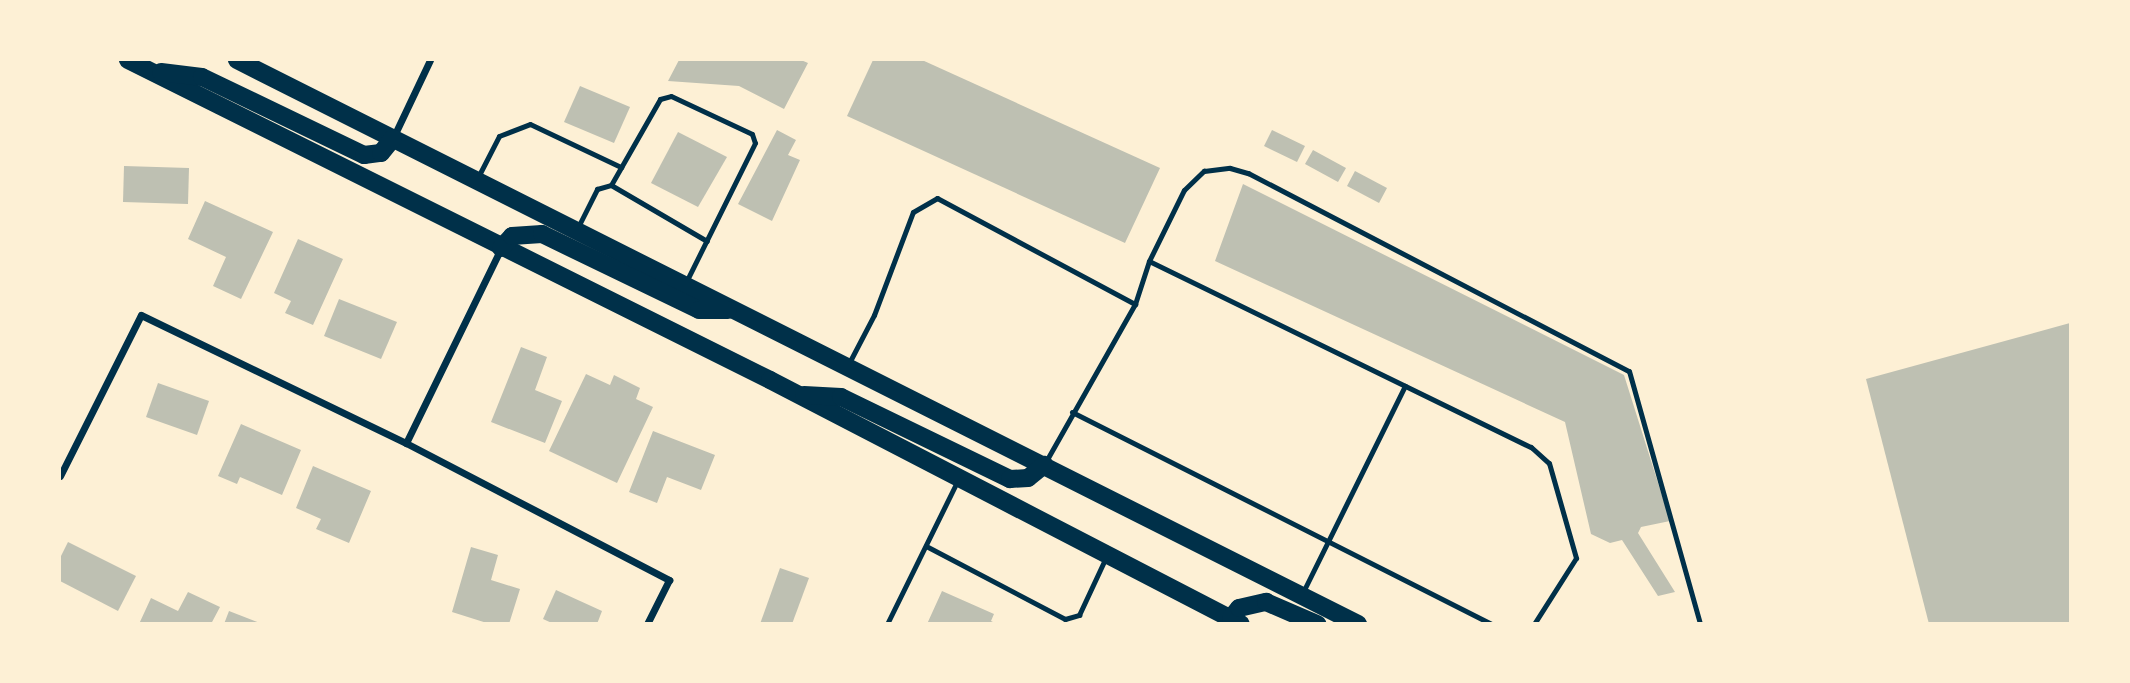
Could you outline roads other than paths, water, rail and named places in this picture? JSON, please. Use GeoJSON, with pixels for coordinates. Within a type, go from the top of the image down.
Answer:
{"type":"FeatureCollection","features":[{"type":"Feature","properties":{"kind":"main road"},"geometry":{"type":"LineString","coordinates":[[128,60],[797,394],[1233,622],[1239,608],[1266,602],[1317,624]]}},
{"type":"Feature","properties":{"kind":"main road"},"geometry":{"type":"LineString","coordinates":[[237,60],[1358,624]]}},
{"type":"Feature","properties":{"kind":"main road"},"geometry":{"type":"LineString","coordinates":[[151,71],[202,77],[364,155],[381,153],[393,138]]}},
{"type":"Feature","properties":{"kind":"main road"},"geometry":{"type":"LineString","coordinates":[[501,248],[512,236],[542,234],[699,310],[735,310]]}},
{"type":"Feature","properties":{"kind":"main road"},"geometry":{"type":"LineString","coordinates":[[797,394],[841,397],[1010,480],[1028,478],[1044,466]]}},
{"type":"Feature","properties":{"kind":"street"},"geometry":{"type":"LineString","coordinates":[[393,138],[430,60]]}},
{"type":"Feature","properties":{"kind":"street"},"geometry":{"type":"LineString","coordinates":[[406,443],[501,248]]}},
{"type":"Feature","properties":{"kind":"street"},"geometry":{"type":"LineString","coordinates":[[60,476],[141,314],[406,443],[669,580],[647,624]]}},
{"type":"Feature","properties":{"kind":"lane"},"geometry":{"type":"LineString","coordinates":[[576,230],[597,189],[611,185],[660,99],[671,96],[752,134],[755,143],[685,285]]}},
{"type":"Feature","properties":{"kind":"lane"},"geometry":{"type":"LineString","coordinates":[[476,180],[499,136],[530,124],[621,167]]}},
{"type":"Feature","properties":{"kind":"lane"},"geometry":{"type":"LineString","coordinates":[[1044,466],[1135,304],[1149,261],[1193,178],[1204,171],[1230,168],[1248,173],[1623,366],[1635,383],[1700,624]]}},
{"type":"Feature","properties":{"kind":"lane"},"geometry":{"type":"LineString","coordinates":[[611,185],[707,241]]}},
{"type":"Feature","properties":{"kind":"lane"},"geometry":{"type":"LineString","coordinates":[[847,367],[874,315],[914,212],[937,198],[1135,304]]}},
{"type":"Feature","properties":{"kind":"lane"},"geometry":{"type":"LineString","coordinates":[[1149,261],[1531,447],[1549,463],[1576,558],[1534,624]]}},
{"type":"Feature","properties":{"kind":"lane"},"geometry":{"type":"LineString","coordinates":[[1302,595],[1405,386]]}},
{"type":"Feature","properties":{"kind":"lane"},"geometry":{"type":"LineString","coordinates":[[1072,412],[1492,624]]}},
{"type":"Feature","properties":{"kind":"lane"},"geometry":{"type":"LineString","coordinates":[[887,624],[960,478]]}},
{"type":"Feature","properties":{"kind":"lane"},"geometry":{"type":"LineString","coordinates":[[926,546],[1065,619],[1079,615],[1107,554]]}}]}
